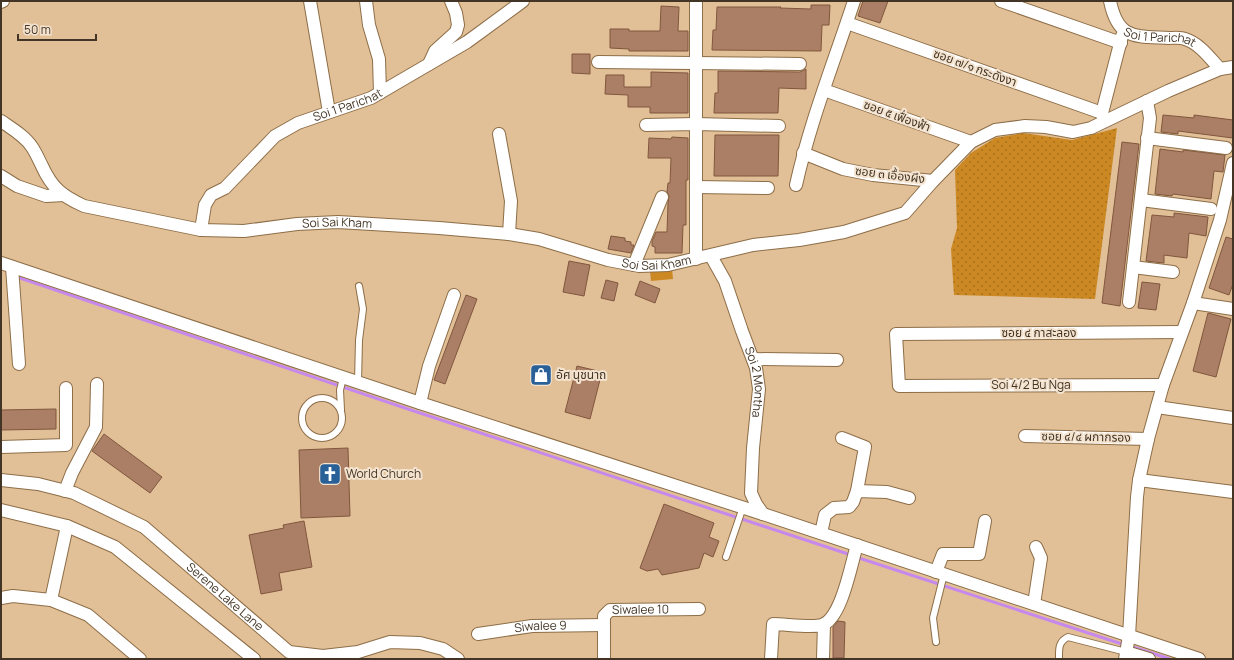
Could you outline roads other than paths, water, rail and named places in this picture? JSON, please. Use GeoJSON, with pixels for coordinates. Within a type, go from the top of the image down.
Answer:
{"type":"FeatureCollection","features":[{"type":"Feature","properties":{"kind":"street"},"geometry":{"type":"LineString","coordinates":[[310,1],[329,112]]}},
{"type":"Feature","properties":{"kind":"street"},"geometry":{"type":"LineString","coordinates":[[366,1],[369,25],[379,59],[380,93]]}},
{"type":"Feature","properties":{"kind":"street"},"geometry":{"type":"LineString","coordinates":[[429,64],[435,50],[456,32],[458,25],[456,13],[451,1]]}},
{"type":"Feature","properties":{"kind":"street","name":"Soi 1 Parichat"},"geometry":{"type":"LineString","coordinates":[[201,230],[205,205],[211,195],[224,188],[275,136],[298,123],[371,98],[467,42],[523,1]]}},
{"type":"Feature","properties":{"kind":"street"},"geometry":{"type":"LineString","coordinates":[[696,1],[696,259]]}},
{"type":"Feature","properties":{"kind":"street"},"geometry":{"type":"LineString","coordinates":[[796,185],[803,153],[854,1]]}},
{"type":"Feature","properties":{"kind":"street"},"geometry":{"type":"LineString","coordinates":[[1001,1],[1121,44]]}},
{"type":"Feature","properties":{"kind":"street","name":"Soi 1 Parichat"},"geometry":{"type":"LineString","coordinates":[[1110,1],[1116,22],[1123,31],[1144,36],[1184,38],[1199,47],[1220,69]]}},
{"type":"Feature","properties":{"kind":"street","name":"ซอย ๗/๑ กระดังงา"},"geometry":{"type":"LineString","coordinates":[[847,22],[1103,117]]}},
{"type":"Feature","properties":{"kind":"street"},"geometry":{"type":"LineString","coordinates":[[1103,117],[1123,31]]}},
{"type":"Feature","properties":{"kind":"street"},"geometry":{"type":"LineString","coordinates":[[598,62],[800,64]]}},
{"type":"Feature","properties":{"kind":"street","name":"Soi Sai Kham"},"geometry":{"type":"LineString","coordinates":[[1,121],[20,134],[32,146],[46,175],[56,189],[70,199],[84,206],[201,230],[244,231],[297,224],[338,222],[509,234],[539,239],[608,260],[634,266],[668,265],[753,245],[798,240],[844,232],[905,213],[933,181],[971,142],[995,130],[1024,126],[1046,127],[1073,132],[1091,128],[1103,117],[1147,101],[1220,69],[1233,67]]}},
{"type":"Feature","properties":{"kind":"street","name":"ซอย ๕ เฟื่องฟ้า"},"geometry":{"type":"LineString","coordinates":[[824,90],[971,142]]}},
{"type":"Feature","properties":{"kind":"street"},"geometry":{"type":"LineString","coordinates":[[1129,302],[1150,118],[1147,101]]}},
{"type":"Feature","properties":{"kind":"street"},"geometry":{"type":"LineString","coordinates":[[646,125],[696,124],[779,126]]}},
{"type":"Feature","properties":{"kind":"street"},"geometry":{"type":"LineString","coordinates":[[500,134],[511,201],[509,234]]}},
{"type":"Feature","properties":{"kind":"street"},"geometry":{"type":"LineString","coordinates":[[1148,138],[1226,148]]}},
{"type":"Feature","properties":{"kind":"street","name":"ซอย ๓ เอื้องผึง"},"geometry":{"type":"LineString","coordinates":[[803,153],[843,169],[874,175],[933,181]]}},
{"type":"Feature","properties":{"kind":"street"},"geometry":{"type":"LineString","coordinates":[[1149,659],[1126,655],[1129,636],[1139,480],[1148,439],[1163,385],[1193,303],[1220,220],[1233,163]]}},
{"type":"Feature","properties":{"kind":"street"},"geometry":{"type":"LineString","coordinates":[[1,176],[17,186],[46,196],[64,195]]}},
{"type":"Feature","properties":{"kind":"street"},"geometry":{"type":"LineString","coordinates":[[696,187],[768,188]]}},
{"type":"Feature","properties":{"kind":"street"},"geometry":{"type":"LineString","coordinates":[[634,266],[662,197]]}},
{"type":"Feature","properties":{"kind":"street"},"geometry":{"type":"LineString","coordinates":[[1141,200],[1211,209]]}},
{"type":"Feature","properties":{"kind":"street","name":"Soi 2 Montha"},"geometry":{"type":"LineString","coordinates":[[711,256],[725,281],[756,368],[759,389],[751,472],[751,494],[763,514]]}},
{"type":"Feature","properties":{"kind":"street"},"geometry":{"type":"LineString","coordinates":[[19,364],[7,265],[343,380],[358,382],[742,510],[763,514],[821,533],[855,552],[940,573],[1199,659]]}},
{"type":"Feature","properties":{"kind":"street"},"geometry":{"type":"LineString","coordinates":[[1133,267],[1173,272]]}},
{"type":"Feature","properties":{"kind":"street"},"geometry":{"type":"LineString","coordinates":[[420,403],[429,366],[454,295]]}},
{"type":"Feature","properties":{"kind":"street"},"geometry":{"type":"LineString","coordinates":[[1193,303],[1233,309]]}},
{"type":"Feature","properties":{"kind":"street","name":"ซอย ๔ กาสะลอง"},"geometry":{"type":"LineString","coordinates":[[899,386],[896,334],[1182,332]]}},
{"type":"Feature","properties":{"kind":"street"},"geometry":{"type":"LineString","coordinates":[[752,359],[837,360]]}},
{"type":"Feature","properties":{"kind":"street"},"geometry":{"type":"LineString","coordinates":[[65,491],[72,472],[96,428],[97,384]]}},
{"type":"Feature","properties":{"kind":"street","name":"Soi 4/2 Bu Nga"},"geometry":{"type":"LineString","coordinates":[[899,386],[1163,385]]}},
{"type":"Feature","properties":{"kind":"street"},"geometry":{"type":"LineString","coordinates":[[1,447],[66,445],[66,388]]}},
{"type":"Feature","properties":{"kind":"street"},"geometry":{"type":"LineString","coordinates":[[1157,407],[1233,418]]}},
{"type":"Feature","properties":{"kind":"street","name":"ซอย ๔/๔ ผกากรอง"},"geometry":{"type":"LineString","coordinates":[[1024,436],[1148,439]]}},
{"type":"Feature","properties":{"kind":"street"},"geometry":{"type":"LineString","coordinates":[[821,533],[824,515],[834,508],[849,507],[853,502],[857,490],[865,447],[842,438]]}},
{"type":"Feature","properties":{"kind":"street","name":"Serene Lake Lane"},"geometry":{"type":"LineString","coordinates":[[1,480],[38,484],[65,491],[144,527],[289,652],[323,656],[358,652],[390,642],[420,643],[442,650],[458,659]]}},
{"type":"Feature","properties":{"kind":"street"},"geometry":{"type":"LineString","coordinates":[[1139,480],[1233,492]]}},
{"type":"Feature","properties":{"kind":"street"},"geometry":{"type":"LineString","coordinates":[[857,490],[887,492],[910,498]]}},
{"type":"Feature","properties":{"kind":"street"},"geometry":{"type":"LineString","coordinates":[[1,510],[67,526],[115,547],[254,659]]}},
{"type":"Feature","properties":{"kind":"street"},"geometry":{"type":"LineString","coordinates":[[940,573],[943,554],[979,554],[985,521]]}},
{"type":"Feature","properties":{"kind":"street"},"geometry":{"type":"LineString","coordinates":[[51,600],[67,526]]}},
{"type":"Feature","properties":{"kind":"street"},"geometry":{"type":"LineString","coordinates":[[1034,604],[1041,558],[1036,547]]}},
{"type":"Feature","properties":{"kind":"street"},"geometry":{"type":"LineString","coordinates":[[771,659],[773,624],[817,626],[824,624],[834,616],[838,609],[855,552]]}},
{"type":"Feature","properties":{"kind":"street"},"geometry":{"type":"LineString","coordinates":[[1,598],[13,596],[51,600],[88,615],[140,659]]}},
{"type":"Feature","properties":{"kind":"street","name":"Siwalee 10"},"geometry":{"type":"LineString","coordinates":[[604,659],[604,616],[610,610],[699,609]]}},
{"type":"Feature","properties":{"kind":"street"},"geometry":{"type":"LineString","coordinates":[[823,659],[824,624]]}},
{"type":"Feature","properties":{"kind":"street","name":"Siwalee 9"},"geometry":{"type":"LineString","coordinates":[[478,634],[532,626],[604,625]]}},
{"type":"Feature","properties":{"kind":"lane"},"geometry":{"type":"LineString","coordinates":[[358,382],[359,340],[362,309],[359,286]]}},
{"type":"Feature","properties":{"kind":"lane"},"geometry":{"type":"LineString","coordinates":[[341,412],[337,405],[331,400],[324,398],[316,399],[309,403],[304,409],[302,416],[303,424],[307,431],[313,436],[320,438],[328,437],[335,433],[340,427],[342,420],[340,390],[343,380]]}},
{"type":"Feature","properties":{"kind":"lane"},"geometry":{"type":"LineString","coordinates":[[726,557],[742,510]]}},
{"type":"Feature","properties":{"kind":"lane"},"geometry":{"type":"LineString","coordinates":[[936,642],[933,618],[939,590],[940,573]]}},
{"type":"Feature","properties":{"kind":"lane"},"geometry":{"type":"LineString","coordinates":[[1059,659],[1059,646],[1062,640],[1068,637],[1126,655]]}},
{"type":"Feature","properties":{"kind":"waterway"},"geometry":{"type":"LineString","coordinates":[[17,277],[411,410],[851,555]]}},
{"type":"Feature","properties":{"kind":"waterway"},"geometry":{"type":"LineString","coordinates":[[856,557],[1125,645]]}},
{"type":"Feature","properties":{"kind":"waterway"},"geometry":{"type":"LineString","coordinates":[[1130,646],[1170,659]]}},
{"type":"Feature","properties":{"kind":"place","name":"อัศ นุชนาถ"},"geometry":{"type":"Point","coordinates":[541,375]}},
{"type":"Feature","properties":{"kind":"place","name":"World Church"},"geometry":{"type":"Point","coordinates":[330,474]}}]}
